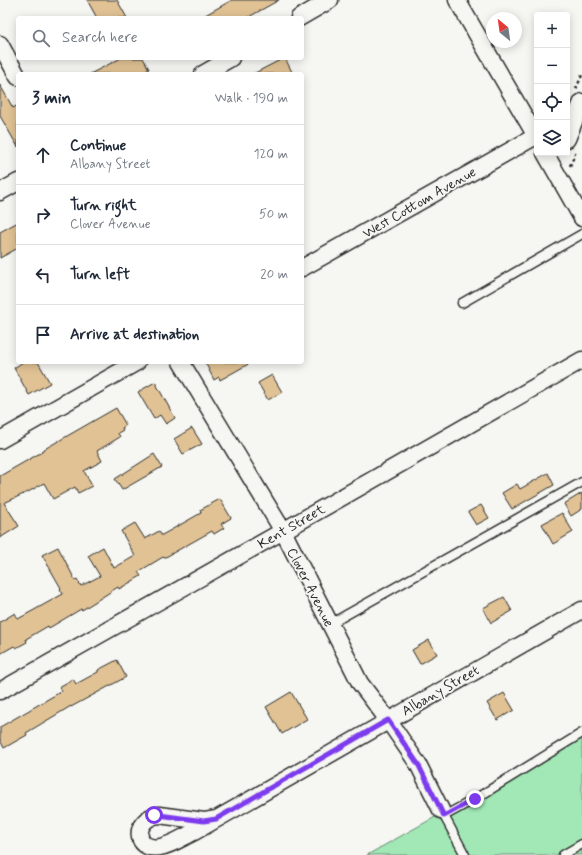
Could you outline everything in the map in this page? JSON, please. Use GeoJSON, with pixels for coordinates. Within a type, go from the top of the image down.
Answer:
{"type":"FeatureCollection","features":[{"type":"Feature","properties":{"kind":"street"},"geometry":{"type":"LineString","coordinates":[[457,0],[534,134]]}},
{"type":"Feature","properties":{"kind":"street"},"geometry":{"type":"LineString","coordinates":[[302,16],[322,2]]}},
{"type":"Feature","properties":{"kind":"street"},"geometry":{"type":"LineString","coordinates":[[0,44],[16,73]]}},
{"type":"Feature","properties":{"kind":"street"},"geometry":{"type":"LineString","coordinates":[[206,72],[228,60]]}},
{"type":"Feature","properties":{"kind":"street"},"geometry":{"type":"LineString","coordinates":[[572,143],[582,102]]}},
{"type":"Feature","properties":{"kind":"street","name":"West Cottom Avenue"},"geometry":{"type":"LineString","coordinates":[[304,267],[534,138]]}},
{"type":"Feature","properties":{"kind":"street"},"geometry":{"type":"LineString","coordinates":[[548,156],[561,171],[582,218]]}},
{"type":"Feature","properties":{"kind":"street"},"geometry":{"type":"LineString","coordinates":[[561,156],[561,171]]}},
{"type":"Feature","properties":{"kind":"street"},"geometry":{"type":"LineString","coordinates":[[0,192],[16,183]]}},
{"type":"Feature","properties":{"kind":"street","name":"Kent Street"},"geometry":{"type":"LineString","coordinates":[[0,691],[582,360]]}},
{"type":"Feature","properties":{"kind":"street"},"geometry":{"type":"LineString","coordinates":[[0,440],[133,364]]}},
{"type":"Feature","properties":{"kind":"street","name":"Clover Avenue"},"geometry":{"type":"LineString","coordinates":[[182,364],[283,531],[360,683],[388,720],[418,764],[443,813]]}},
{"type":"Feature","properties":{"kind":"street","name":"Albany Street"},"geometry":{"type":"LineString","coordinates":[[216,819],[582,610]]}},
{"type":"Feature","properties":{"kind":"lane"},"geometry":{"type":"LineString","coordinates":[[462,303],[582,234]]}},
{"type":"Feature","properties":{"kind":"lane"},"geometry":{"type":"LineString","coordinates":[[330,624],[582,482]]}},
{"type":"Feature","properties":{"kind":"lane"},"geometry":{"type":"LineString","coordinates":[[465,855],[443,813],[475,799],[582,733]]}},
{"type":"Feature","properties":{"kind":"lane"},"geometry":{"type":"LineString","coordinates":[[563,855],[582,844]]}},
{"type":"Feature","properties":{"kind":"path"},"geometry":{"type":"LineString","coordinates":[[561,171],[572,143]]}},
{"type":"Feature","properties":{"kind":"green space"},"geometry":{"type":"Polygon","coordinates":[[[582,735],[582,855],[367,855],[582,735]]]}},
{"type":"Feature","properties":{"kind":"building"},"geometry":{"type":"Polygon","coordinates":[[[87,0],[117,0],[126,16],[96,16],[87,0]]]}},
{"type":"Feature","properties":{"kind":"building"},"geometry":{"type":"Polygon","coordinates":[[[232,0],[279,0],[251,16],[204,16],[232,0]]]}},
{"type":"Feature","properties":{"kind":"building"},"geometry":{"type":"Polygon","coordinates":[[[117,60],[144,60],[149,69],[144,72],[94,72],[117,60]]]}},
{"type":"Feature","properties":{"kind":"building"},"geometry":{"type":"Polygon","coordinates":[[[280,60],[286,60],[292,72],[257,72],[280,60]]]}},
{"type":"Feature","properties":{"kind":"building"},"geometry":{"type":"Polygon","coordinates":[[[0,85],[13,108],[16,106],[16,144],[0,116],[0,85]]]}},
{"type":"Feature","properties":{"kind":"building"},"geometry":{"type":"Polygon","coordinates":[[[16,223],[16,249],[0,258],[0,232],[16,223]]]}},
{"type":"Feature","properties":{"kind":"building"},"geometry":{"type":"Polygon","coordinates":[[[20,364],[39,364],[50,383],[29,395],[14,368],[20,364]]]}},
{"type":"Feature","properties":{"kind":"building"},"geometry":{"type":"Polygon","coordinates":[[[206,364],[248,364],[220,380],[219,377],[214,380],[206,364]]]}},
{"type":"Feature","properties":{"kind":"building"},"geometry":{"type":"Polygon","coordinates":[[[272,375],[282,392],[268,400],[258,383],[272,375]]]}},
{"type":"Feature","properties":{"kind":"building"},"geometry":{"type":"Polygon","coordinates":[[[155,382],[175,418],[166,424],[160,415],[154,419],[138,392],[155,382]]]}},
{"type":"Feature","properties":{"kind":"building"},"geometry":{"type":"Polygon","coordinates":[[[116,408],[126,425],[122,428],[123,430],[118,433],[120,437],[97,451],[102,461],[84,471],[92,486],[78,493],[75,487],[53,499],[44,483],[4,503],[19,526],[0,538],[0,476],[116,408]]]}},
{"type":"Feature","properties":{"kind":"building"},"geometry":{"type":"Polygon","coordinates":[[[192,428],[202,444],[183,454],[174,439],[192,428]]]}},
{"type":"Feature","properties":{"kind":"building"},"geometry":{"type":"Polygon","coordinates":[[[154,454],[162,467],[122,490],[115,479],[154,454]]]}},
{"type":"Feature","properties":{"kind":"building"},"geometry":{"type":"Polygon","coordinates":[[[548,473],[554,485],[512,509],[502,493],[517,484],[520,489],[548,473]]]}},
{"type":"Feature","properties":{"kind":"building"},"geometry":{"type":"Polygon","coordinates":[[[582,493],[582,509],[571,516],[564,504],[582,493]]]}},
{"type":"Feature","properties":{"kind":"building"},"geometry":{"type":"Polygon","coordinates":[[[220,499],[231,518],[221,524],[224,528],[214,534],[212,531],[164,558],[163,557],[138,572],[141,576],[119,589],[118,587],[82,610],[81,609],[49,628],[48,626],[26,639],[27,642],[16,648],[14,646],[0,654],[0,622],[15,613],[18,619],[63,594],[42,555],[58,547],[75,580],[77,579],[81,586],[100,576],[88,556],[103,547],[114,568],[135,556],[121,531],[135,523],[145,539],[159,531],[162,535],[201,513],[200,510],[220,499]]]}},
{"type":"Feature","properties":{"kind":"building"},"geometry":{"type":"Polygon","coordinates":[[[481,505],[489,518],[476,525],[468,512],[481,505]]]}},
{"type":"Feature","properties":{"kind":"building"},"geometry":{"type":"Polygon","coordinates":[[[562,513],[573,532],[553,544],[542,524],[562,513]]]}},
{"type":"Feature","properties":{"kind":"building"},"geometry":{"type":"Polygon","coordinates":[[[504,597],[512,611],[491,623],[483,608],[504,597]]]}},
{"type":"Feature","properties":{"kind":"building"},"geometry":{"type":"Polygon","coordinates":[[[429,640],[437,654],[420,664],[412,650],[429,640]]]}},
{"type":"Feature","properties":{"kind":"building"},"geometry":{"type":"Polygon","coordinates":[[[117,660],[126,677],[71,706],[26,733],[27,735],[4,748],[0,740],[0,727],[62,691],[59,687],[73,679],[76,684],[117,660]]]}},
{"type":"Feature","properties":{"kind":"building"},"geometry":{"type":"Polygon","coordinates":[[[291,692],[307,719],[282,734],[266,707],[291,692]]]}},
{"type":"Feature","properties":{"kind":"building"},"geometry":{"type":"Polygon","coordinates":[[[504,693],[514,710],[497,720],[487,703],[504,693]]]}},
{"type":"Feature","properties":{"kind":"route"},"geometry":{"type":"LineString","coordinates":[[154,815],[204,821],[216,819],[388,720],[418,764],[444,816],[475,799]]}}]}
